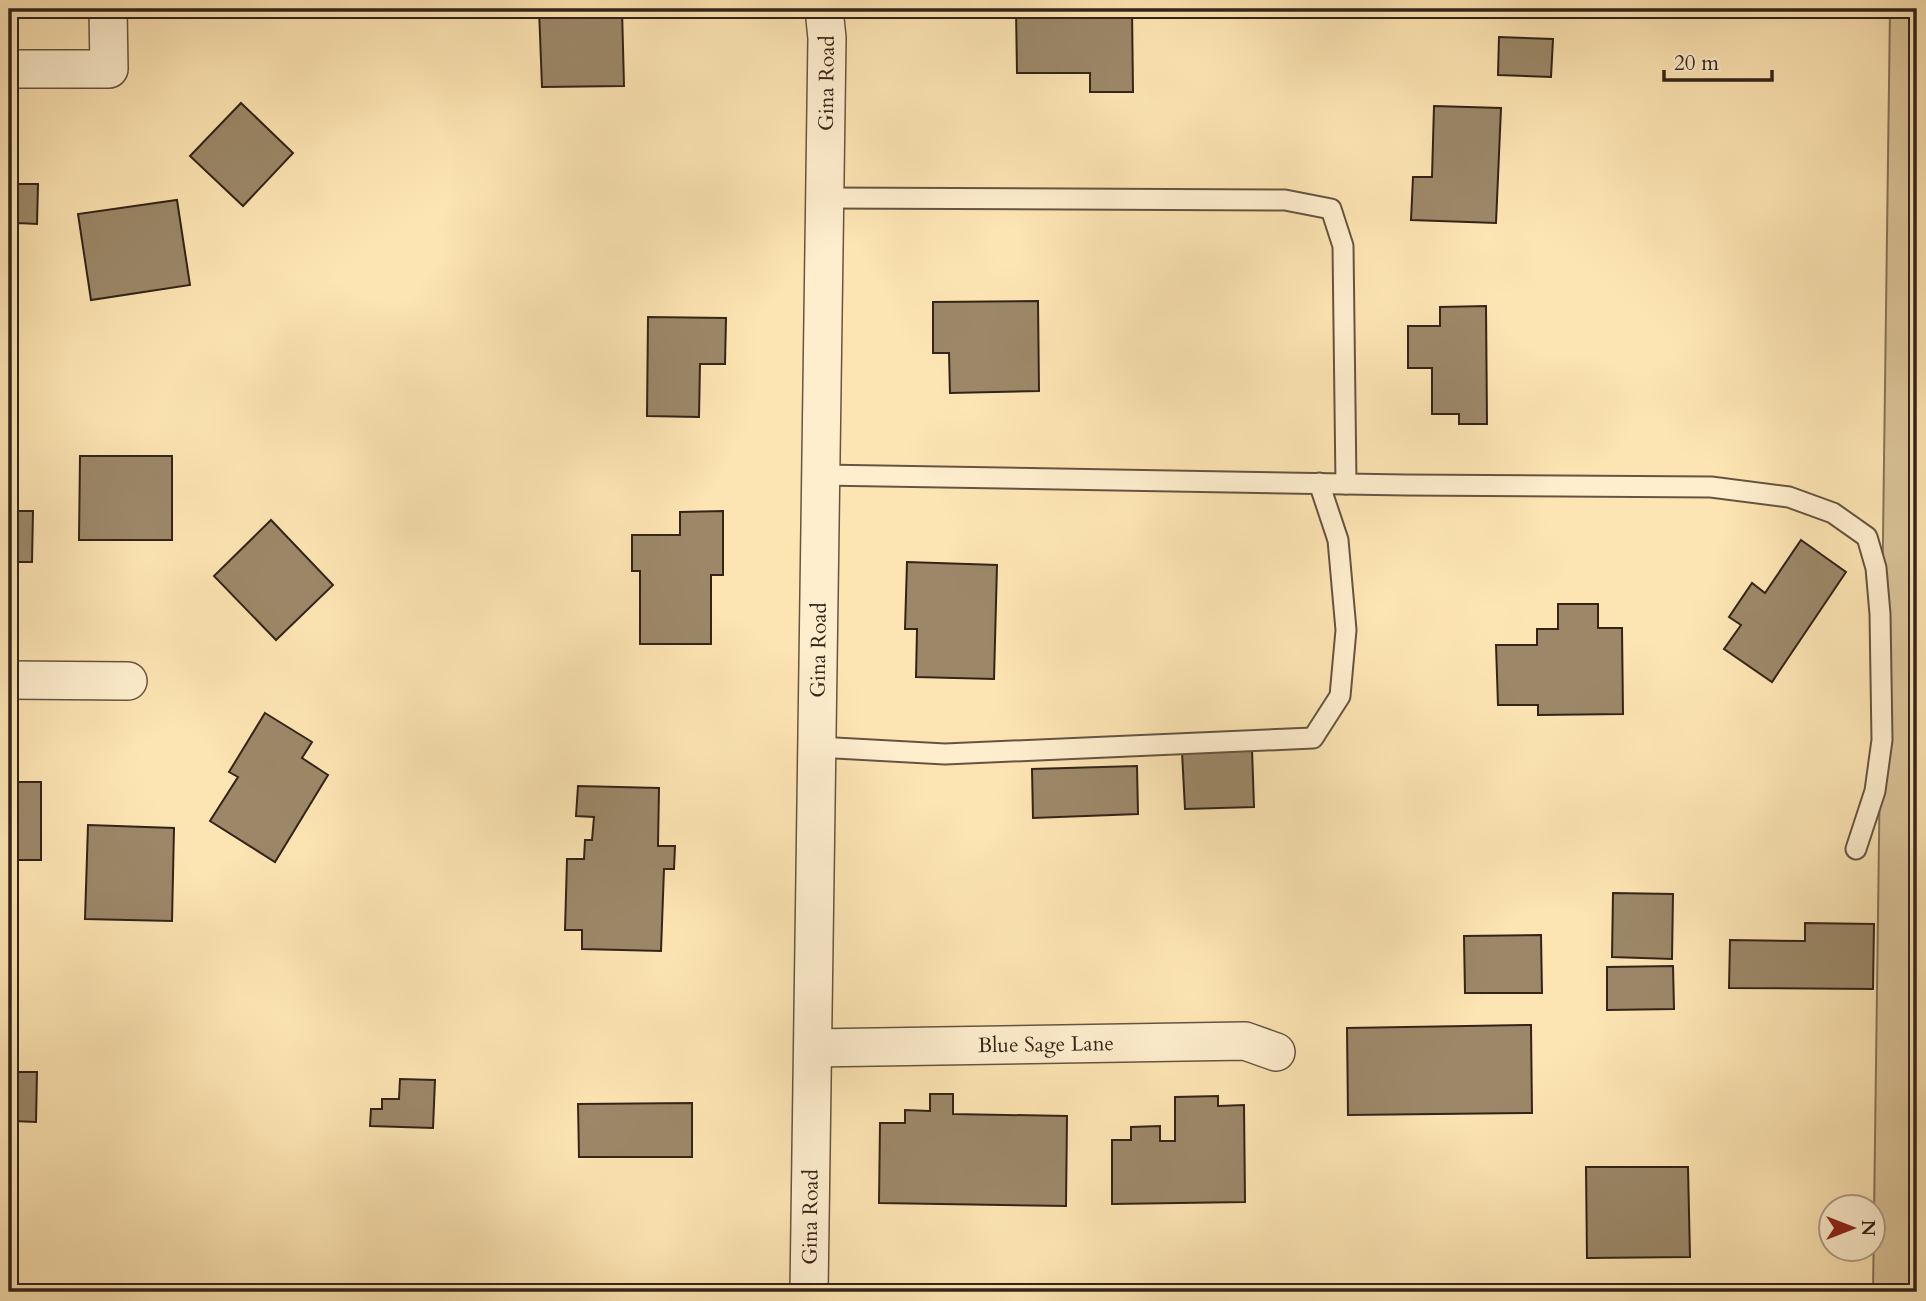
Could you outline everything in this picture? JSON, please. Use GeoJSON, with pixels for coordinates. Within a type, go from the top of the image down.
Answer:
{"type":"FeatureCollection","features":[{"type":"Feature","properties":{"kind":"street"},"geometry":{"type":"LineString","coordinates":[[9,69],[109,69],[108,9]]}},
{"type":"Feature","properties":{"kind":"street","name":"Gina Road"},"geometry":{"type":"LineString","coordinates":[[809,1292],[827,38],[824,9]]}},
{"type":"Feature","properties":{"kind":"street"},"geometry":{"type":"LineString","coordinates":[[9,680],[128,681]]}},
{"type":"Feature","properties":{"kind":"street","name":"Blue Sage Lane"},"geometry":{"type":"LineString","coordinates":[[813,1048],[1245,1041],[1276,1052]]}},
{"type":"Feature","properties":{"kind":"lane"},"geometry":{"type":"LineString","coordinates":[[825,198],[1285,200],[1331,209],[1343,246],[1346,484]]}},
{"type":"Feature","properties":{"kind":"lane"},"geometry":{"type":"LineString","coordinates":[[821,475],[1711,487],[1789,497],[1833,513],[1867,537],[1876,568],[1880,614],[1882,740],[1875,791],[1856,849]]}},
{"type":"Feature","properties":{"kind":"lane"},"geometry":{"type":"LineString","coordinates":[[817,747],[945,754],[1313,738],[1340,696],[1346,630],[1338,540],[1319,483]]}},
{"type":"Feature","properties":{"kind":"shaded area"},"geometry":{"type":"Polygon","coordinates":[[[1890,9],[1917,9],[1917,1292],[1873,1292],[1873,1262],[1888,1262],[1888,1192],[1874,1192],[1890,9]]]}},
{"type":"Feature","properties":{"kind":"building"},"geometry":{"type":"Polygon","coordinates":[[[539,9],[622,9],[624,86],[542,87],[539,9]]]}},
{"type":"Feature","properties":{"kind":"building"},"geometry":{"type":"Polygon","coordinates":[[[1016,9],[1132,9],[1133,92],[1090,92],[1090,73],[1017,73],[1016,9]]]}},
{"type":"Feature","properties":{"kind":"building"},"geometry":{"type":"Polygon","coordinates":[[[1499,37],[1553,39],[1551,77],[1498,75],[1499,37]]]}},
{"type":"Feature","properties":{"kind":"building"},"geometry":{"type":"Polygon","coordinates":[[[241,103],[293,153],[243,206],[190,156],[241,103]]]}},
{"type":"Feature","properties":{"kind":"building"},"geometry":{"type":"Polygon","coordinates":[[[1434,106],[1501,108],[1496,223],[1411,220],[1413,177],[1432,177],[1434,106]]]}},
{"type":"Feature","properties":{"kind":"building"},"geometry":{"type":"Polygon","coordinates":[[[9,184],[38,184],[37,224],[18,223],[18,256],[9,256],[9,184]]]}},
{"type":"Feature","properties":{"kind":"building"},"geometry":{"type":"Polygon","coordinates":[[[177,200],[190,285],[91,300],[78,214],[177,200]]]}},
{"type":"Feature","properties":{"kind":"building"},"geometry":{"type":"Polygon","coordinates":[[[1038,301],[1039,391],[950,393],[949,353],[933,353],[933,302],[1038,301]]]}},
{"type":"Feature","properties":{"kind":"building"},"geometry":{"type":"Polygon","coordinates":[[[1486,306],[1487,424],[1459,424],[1459,414],[1432,414],[1432,368],[1408,368],[1408,326],[1440,326],[1440,307],[1486,306]]]}},
{"type":"Feature","properties":{"kind":"building"},"geometry":{"type":"Polygon","coordinates":[[[648,317],[726,318],[725,364],[700,364],[699,417],[647,416],[648,317]]]}},
{"type":"Feature","properties":{"kind":"building"},"geometry":{"type":"Polygon","coordinates":[[[80,456],[172,456],[172,540],[79,540],[80,456]]]}},
{"type":"Feature","properties":{"kind":"building"},"geometry":{"type":"Polygon","coordinates":[[[9,511],[33,511],[32,562],[9,562],[9,511]]]}},
{"type":"Feature","properties":{"kind":"building"},"geometry":{"type":"Polygon","coordinates":[[[723,511],[723,575],[711,575],[711,644],[640,644],[640,571],[632,571],[632,535],[680,535],[680,512],[723,511]]]}},
{"type":"Feature","properties":{"kind":"building"},"geometry":{"type":"Polygon","coordinates":[[[271,520],[333,585],[276,640],[214,576],[271,520]]]}},
{"type":"Feature","properties":{"kind":"building"},"geometry":{"type":"Polygon","coordinates":[[[1801,540],[1846,572],[1772,682],[1724,649],[1741,625],[1729,617],[1752,583],[1765,593],[1801,540]]]}},
{"type":"Feature","properties":{"kind":"building"},"geometry":{"type":"Polygon","coordinates":[[[907,562],[997,565],[994,679],[916,677],[917,629],[905,629],[907,562]]]}},
{"type":"Feature","properties":{"kind":"building"},"geometry":{"type":"Polygon","coordinates":[[[1558,604],[1598,604],[1598,628],[1622,628],[1623,714],[1538,715],[1538,705],[1498,705],[1496,645],[1537,645],[1537,629],[1558,629],[1558,604]]]}},
{"type":"Feature","properties":{"kind":"building"},"geometry":{"type":"Polygon","coordinates":[[[265,713],[312,742],[302,758],[328,775],[275,862],[210,821],[238,777],[229,772],[265,713]]]}},
{"type":"Feature","properties":{"kind":"building"},"geometry":{"type":"Polygon","coordinates":[[[1252,749],[1254,807],[1185,809],[1182,752],[1252,749]]]}},
{"type":"Feature","properties":{"kind":"building"},"geometry":{"type":"Polygon","coordinates":[[[1137,766],[1138,814],[1033,818],[1032,769],[1137,766]]]}},
{"type":"Feature","properties":{"kind":"building"},"geometry":{"type":"Polygon","coordinates":[[[9,782],[41,782],[41,860],[9,860],[9,782]]]}},
{"type":"Feature","properties":{"kind":"building"},"geometry":{"type":"Polygon","coordinates":[[[578,786],[659,788],[658,846],[675,846],[674,869],[664,869],[661,951],[582,949],[582,930],[565,930],[567,859],[584,859],[585,840],[592,840],[594,817],[576,816],[578,786]]]}},
{"type":"Feature","properties":{"kind":"building"},"geometry":{"type":"Polygon","coordinates":[[[88,825],[174,828],[172,921],[85,919],[88,825]]]}},
{"type":"Feature","properties":{"kind":"building"},"geometry":{"type":"Polygon","coordinates":[[[1613,893],[1673,894],[1672,959],[1612,957],[1613,893]]]}},
{"type":"Feature","properties":{"kind":"building"},"geometry":{"type":"Polygon","coordinates":[[[1805,923],[1874,924],[1873,989],[1729,988],[1730,940],[1805,941],[1805,923]]]}},
{"type":"Feature","properties":{"kind":"building"},"geometry":{"type":"Polygon","coordinates":[[[1541,935],[1542,993],[1465,993],[1464,936],[1541,935]]]}},
{"type":"Feature","properties":{"kind":"building"},"geometry":{"type":"Polygon","coordinates":[[[1673,966],[1674,1009],[1607,1010],[1607,967],[1673,966]]]}},
{"type":"Feature","properties":{"kind":"building"},"geometry":{"type":"Polygon","coordinates":[[[1531,1025],[1532,1113],[1348,1115],[1347,1028],[1531,1025]]]}},
{"type":"Feature","properties":{"kind":"building"},"geometry":{"type":"Polygon","coordinates":[[[9,1072],[37,1072],[36,1122],[13,1121],[12,1140],[9,1140],[9,1072]]]}},
{"type":"Feature","properties":{"kind":"building"},"geometry":{"type":"Polygon","coordinates":[[[400,1079],[435,1080],[433,1128],[370,1126],[371,1109],[382,1109],[382,1099],[399,1099],[400,1079]]]}},
{"type":"Feature","properties":{"kind":"building"},"geometry":{"type":"Polygon","coordinates":[[[930,1094],[953,1094],[953,1114],[1067,1116],[1066,1206],[879,1203],[880,1123],[905,1123],[905,1110],[930,1111],[930,1094]]]}},
{"type":"Feature","properties":{"kind":"building"},"geometry":{"type":"Polygon","coordinates":[[[1218,1096],[1218,1106],[1244,1105],[1245,1202],[1112,1204],[1112,1140],[1131,1140],[1131,1127],[1160,1126],[1160,1141],[1175,1141],[1175,1097],[1218,1096]]]}},
{"type":"Feature","properties":{"kind":"building"},"geometry":{"type":"Polygon","coordinates":[[[692,1103],[692,1157],[579,1157],[578,1104],[692,1103]]]}},
{"type":"Feature","properties":{"kind":"building"},"geometry":{"type":"Polygon","coordinates":[[[1586,1167],[1688,1167],[1690,1257],[1587,1258],[1586,1167]]]}}]}
